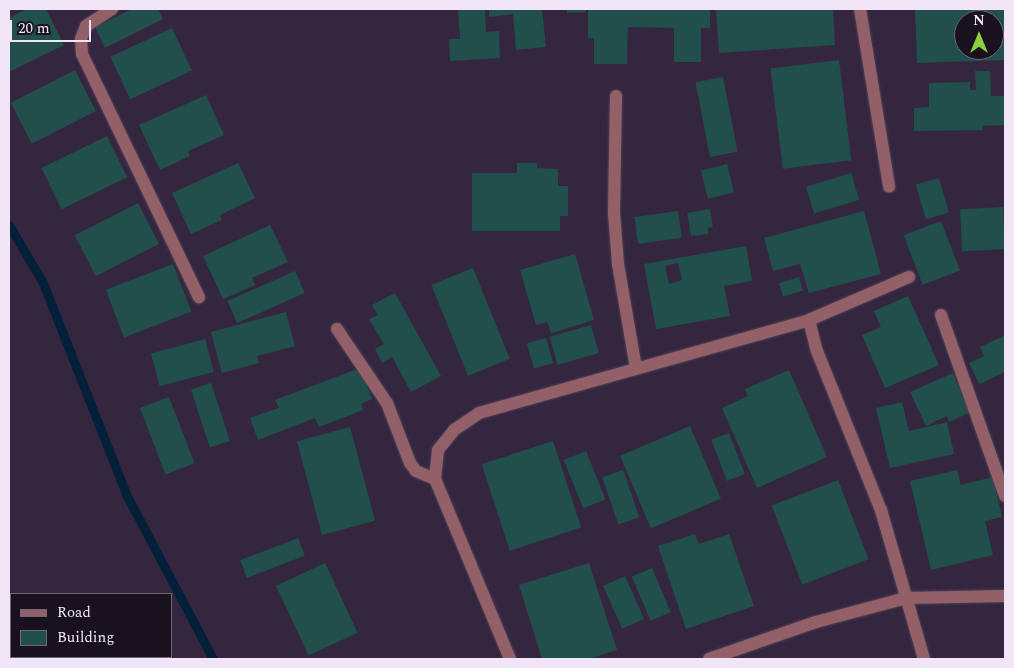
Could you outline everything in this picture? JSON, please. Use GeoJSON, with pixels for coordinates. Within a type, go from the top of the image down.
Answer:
{"type":"FeatureCollection","features":[{"type":"Feature","properties":{"kind":"street"},"geometry":{"type":"LineString","coordinates":[[112,9],[86,26],[81,39],[82,54],[199,297]]}},
{"type":"Feature","properties":{"kind":"street"},"geometry":{"type":"LineString","coordinates":[[860,9],[889,187]]}},
{"type":"Feature","properties":{"kind":"street"},"geometry":{"type":"LineString","coordinates":[[616,96],[614,214],[618,264],[636,368]]}},
{"type":"Feature","properties":{"kind":"street"},"geometry":{"type":"LineString","coordinates":[[510,659],[435,479],[438,450],[454,430],[479,413],[809,320],[909,277]]}},
{"type":"Feature","properties":{"kind":"street"},"geometry":{"type":"LineString","coordinates":[[941,315],[1005,496]]}},
{"type":"Feature","properties":{"kind":"street"},"geometry":{"type":"LineString","coordinates":[[809,320],[817,352],[881,510],[924,659]]}},
{"type":"Feature","properties":{"kind":"street"},"geometry":{"type":"LineString","coordinates":[[337,330],[387,403],[410,462],[416,471],[435,479]]}},
{"type":"Feature","properties":{"kind":"street"},"geometry":{"type":"LineString","coordinates":[[709,659],[816,622],[906,598],[1005,596]]}},
{"type":"Feature","properties":{"kind":"building"},"geometry":{"type":"Polygon","coordinates":[[[27,9],[46,9],[64,45],[9,72],[9,18],[27,9]]]}},
{"type":"Feature","properties":{"kind":"building"},"geometry":{"type":"Polygon","coordinates":[[[132,9],[158,9],[163,19],[105,48],[95,27],[132,9]]]}},
{"type":"Feature","properties":{"kind":"building"},"geometry":{"type":"Polygon","coordinates":[[[458,9],[485,9],[486,32],[499,31],[500,58],[450,61],[449,39],[460,39],[458,9]]]}},
{"type":"Feature","properties":{"kind":"building"},"geometry":{"type":"Polygon","coordinates":[[[489,9],[542,9],[546,47],[516,50],[513,14],[489,17],[489,9]]]}},
{"type":"Feature","properties":{"kind":"building"},"geometry":{"type":"Polygon","coordinates":[[[567,9],[585,9],[586,12],[567,13],[567,9]]]}},
{"type":"Feature","properties":{"kind":"building"},"geometry":{"type":"Polygon","coordinates":[[[710,9],[710,28],[701,28],[701,62],[674,62],[674,28],[628,27],[627,64],[594,64],[594,38],[588,38],[588,10],[710,9]]]}},
{"type":"Feature","properties":{"kind":"building"},"geometry":{"type":"Polygon","coordinates":[[[716,9],[833,9],[835,45],[719,53],[716,9]]]}},
{"type":"Feature","properties":{"kind":"building"},"geometry":{"type":"Polygon","coordinates":[[[915,9],[1005,9],[1005,60],[917,63],[915,9]]]}},
{"type":"Feature","properties":{"kind":"building"},"geometry":{"type":"Polygon","coordinates":[[[172,28],[192,71],[130,99],[110,57],[172,28]]]}},
{"type":"Feature","properties":{"kind":"building"},"geometry":{"type":"Polygon","coordinates":[[[839,60],[851,160],[783,169],[771,68],[839,60]]]}},
{"type":"Feature","properties":{"kind":"building"},"geometry":{"type":"Polygon","coordinates":[[[75,70],[96,111],[32,144],[11,103],[75,70]]]}},
{"type":"Feature","properties":{"kind":"building"},"geometry":{"type":"Polygon","coordinates":[[[975,71],[990,71],[991,96],[1005,96],[1005,125],[983,126],[983,130],[914,131],[914,108],[929,107],[929,83],[970,82],[970,90],[976,90],[975,71]]]}},
{"type":"Feature","properties":{"kind":"building"},"geometry":{"type":"Polygon","coordinates":[[[723,77],[738,152],[710,157],[696,82],[723,77]]]}},
{"type":"Feature","properties":{"kind":"building"},"geometry":{"type":"Polygon","coordinates":[[[206,95],[224,135],[188,151],[190,156],[160,170],[139,125],[206,95]]]}},
{"type":"Feature","properties":{"kind":"building"},"geometry":{"type":"Polygon","coordinates":[[[107,136],[127,177],[62,209],[41,168],[107,136]]]}},
{"type":"Feature","properties":{"kind":"building"},"geometry":{"type":"Polygon","coordinates":[[[238,163],[255,198],[220,215],[222,220],[191,234],[172,193],[238,163]]]}},
{"type":"Feature","properties":{"kind":"building"},"geometry":{"type":"Polygon","coordinates":[[[517,163],[537,163],[537,168],[558,169],[558,186],[568,186],[568,216],[560,216],[560,231],[472,231],[472,173],[517,173],[517,163]]]}},
{"type":"Feature","properties":{"kind":"building"},"geometry":{"type":"Polygon","coordinates":[[[727,164],[734,192],[708,199],[701,171],[727,164]]]}},
{"type":"Feature","properties":{"kind":"building"},"geometry":{"type":"Polygon","coordinates":[[[851,173],[859,200],[814,214],[806,187],[851,173]]]}},
{"type":"Feature","properties":{"kind":"building"},"geometry":{"type":"Polygon","coordinates":[[[939,178],[949,213],[926,219],[916,185],[939,178]]]}},
{"type":"Feature","properties":{"kind":"building"},"geometry":{"type":"Polygon","coordinates":[[[138,203],[159,244],[96,276],[75,235],[138,203]]]}},
{"type":"Feature","properties":{"kind":"building"},"geometry":{"type":"Polygon","coordinates":[[[1003,207],[1005,249],[962,251],[960,209],[1003,207]]]}},
{"type":"Feature","properties":{"kind":"building"},"geometry":{"type":"Polygon","coordinates":[[[710,209],[713,227],[708,228],[708,234],[691,236],[687,213],[710,209]]]}},
{"type":"Feature","properties":{"kind":"building"},"geometry":{"type":"Polygon","coordinates":[[[678,211],[682,238],[638,244],[634,217],[678,211]]]}},
{"type":"Feature","properties":{"kind":"building"},"geometry":{"type":"Polygon","coordinates":[[[864,211],[881,274],[809,293],[800,264],[773,271],[764,238],[864,211]]]}},
{"type":"Feature","properties":{"kind":"building"},"geometry":{"type":"Polygon","coordinates":[[[941,221],[960,270],[923,285],[904,235],[941,221]]]}},
{"type":"Feature","properties":{"kind":"building"},"geometry":{"type":"Polygon","coordinates":[[[270,225],[288,262],[252,278],[255,285],[223,299],[203,256],[270,225]]]}},
{"type":"Feature","properties":{"kind":"building"},"geometry":{"type":"Polygon","coordinates":[[[746,246],[752,281],[724,286],[730,316],[656,329],[644,264],[746,246]],[[678,263],[665,266],[669,284],[682,280],[678,263]]]}},
{"type":"Feature","properties":{"kind":"building"},"geometry":{"type":"Polygon","coordinates":[[[575,254],[594,320],[551,333],[547,322],[536,325],[520,270],[575,254]]]}},
{"type":"Feature","properties":{"kind":"building"},"geometry":{"type":"Polygon","coordinates":[[[173,264],[191,312],[124,337],[106,290],[173,264]]]}},
{"type":"Feature","properties":{"kind":"building"},"geometry":{"type":"Polygon","coordinates":[[[473,268],[510,359],[468,376],[431,285],[473,268]]]}},
{"type":"Feature","properties":{"kind":"building"},"geometry":{"type":"Polygon","coordinates":[[[295,271],[305,293],[237,323],[227,301],[295,271]]]}},
{"type":"Feature","properties":{"kind":"building"},"geometry":{"type":"Polygon","coordinates":[[[799,277],[803,290],[783,297],[779,283],[799,277]]]}},
{"type":"Feature","properties":{"kind":"building"},"geometry":{"type":"Polygon","coordinates":[[[395,293],[441,376],[411,392],[392,357],[382,363],[375,349],[384,344],[369,319],[378,315],[372,305],[395,293]]]}},
{"type":"Feature","properties":{"kind":"building"},"geometry":{"type":"Polygon","coordinates":[[[908,296],[939,365],[885,388],[862,335],[881,327],[874,311],[908,296]]]}},
{"type":"Feature","properties":{"kind":"building"},"geometry":{"type":"Polygon","coordinates":[[[286,312],[295,346],[257,356],[259,363],[222,373],[211,332],[286,312]]]}},
{"type":"Feature","properties":{"kind":"building"},"geometry":{"type":"Polygon","coordinates":[[[591,325],[599,353],[558,365],[550,337],[591,325]]]}},
{"type":"Feature","properties":{"kind":"building"},"geometry":{"type":"Polygon","coordinates":[[[1005,335],[1005,372],[979,384],[969,363],[984,356],[980,347],[1005,335]]]}},
{"type":"Feature","properties":{"kind":"building"},"geometry":{"type":"Polygon","coordinates":[[[546,338],[553,363],[534,369],[527,344],[546,338]]]}},
{"type":"Feature","properties":{"kind":"building"},"geometry":{"type":"Polygon","coordinates":[[[205,339],[214,372],[160,386],[151,353],[205,339]]]}},
{"type":"Feature","properties":{"kind":"building"},"geometry":{"type":"Polygon","coordinates":[[[360,368],[372,399],[361,404],[363,410],[319,427],[315,418],[258,440],[250,418],[279,408],[275,400],[360,368]]]}},
{"type":"Feature","properties":{"kind":"building"},"geometry":{"type":"Polygon","coordinates":[[[789,370],[827,457],[757,488],[722,408],[748,396],[745,389],[789,370]]]}},
{"type":"Feature","properties":{"kind":"building"},"geometry":{"type":"Polygon","coordinates":[[[953,373],[971,412],[949,422],[947,416],[926,426],[910,392],[953,373]]]}},
{"type":"Feature","properties":{"kind":"building"},"geometry":{"type":"Polygon","coordinates":[[[211,383],[230,441],[210,448],[191,389],[211,383]]]}},
{"type":"Feature","properties":{"kind":"building"},"geometry":{"type":"Polygon","coordinates":[[[169,397],[194,463],[166,474],[140,408],[169,397]]]}},
{"type":"Feature","properties":{"kind":"building"},"geometry":{"type":"Polygon","coordinates":[[[902,402],[909,431],[947,422],[954,454],[890,468],[876,408],[902,402]]]}},
{"type":"Feature","properties":{"kind":"building"},"geometry":{"type":"Polygon","coordinates":[[[690,426],[721,499],[651,528],[620,456],[690,426]]]}},
{"type":"Feature","properties":{"kind":"building"},"geometry":{"type":"Polygon","coordinates":[[[350,427],[375,521],[322,535],[297,441],[350,427]]]}},
{"type":"Feature","properties":{"kind":"building"},"geometry":{"type":"Polygon","coordinates":[[[729,433],[745,474],[727,481],[711,440],[729,433]]]}},
{"type":"Feature","properties":{"kind":"building"},"geometry":{"type":"Polygon","coordinates":[[[553,441],[581,528],[510,551],[482,464],[553,441]]]}},
{"type":"Feature","properties":{"kind":"building"},"geometry":{"type":"Polygon","coordinates":[[[586,451],[605,499],[583,508],[564,460],[586,451]]]}},
{"type":"Feature","properties":{"kind":"building"},"geometry":{"type":"Polygon","coordinates":[[[623,470],[639,517],[618,524],[602,477],[623,470]]]}},
{"type":"Feature","properties":{"kind":"building"},"geometry":{"type":"Polygon","coordinates":[[[957,470],[961,485],[993,477],[1002,517],[985,521],[993,555],[931,570],[910,481],[957,470]]]}},
{"type":"Feature","properties":{"kind":"building"},"geometry":{"type":"Polygon","coordinates":[[[838,480],[868,559],[802,585],[772,505],[838,480]]]}},
{"type":"Feature","properties":{"kind":"building"},"geometry":{"type":"Polygon","coordinates":[[[695,534],[699,544],[729,534],[754,606],[686,629],[658,546],[695,534]]]}},
{"type":"Feature","properties":{"kind":"building"},"geometry":{"type":"Polygon","coordinates":[[[298,538],[305,556],[247,578],[240,560],[298,538]]]}},
{"type":"Feature","properties":{"kind":"building"},"geometry":{"type":"Polygon","coordinates":[[[325,563],[358,633],[309,656],[276,586],[325,563]]]}},
{"type":"Feature","properties":{"kind":"building"},"geometry":{"type":"Polygon","coordinates":[[[589,563],[617,650],[589,659],[542,659],[519,585],[589,563]]]}},
{"type":"Feature","properties":{"kind":"building"},"geometry":{"type":"Polygon","coordinates":[[[652,568],[671,612],[651,621],[632,577],[652,568]]]}},
{"type":"Feature","properties":{"kind":"building"},"geometry":{"type":"Polygon","coordinates":[[[625,576],[644,619],[622,629],[603,586],[625,576]]]}},
{"type":"Feature","properties":{"kind":"waterway"},"geometry":{"type":"LineString","coordinates":[[9,225],[43,283],[126,494],[213,659]]}}]}
